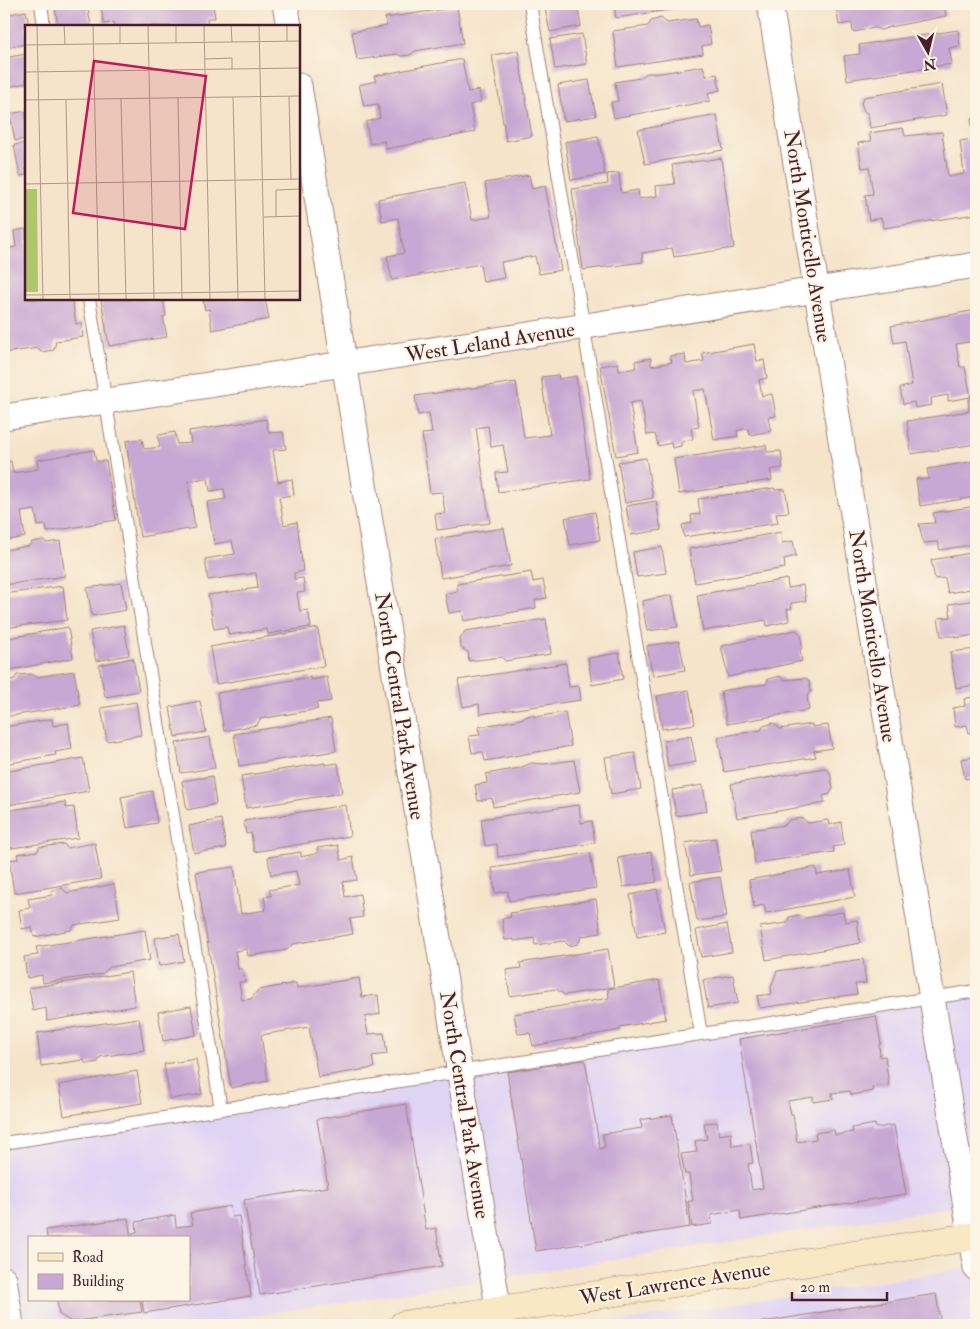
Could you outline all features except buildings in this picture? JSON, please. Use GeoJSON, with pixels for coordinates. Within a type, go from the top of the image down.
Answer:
{"type":"FeatureCollection","features":[{"type":"Feature","properties":{"kind":"main road","name":"West Lawrence Avenue"},"geometry":{"type":"LineString","coordinates":[[403,1325],[500,1318],[974,1236]]}},
{"type":"Feature","properties":{"kind":"street"},"geometry":{"type":"LineString","coordinates":[[285,4],[289,25]]}},
{"type":"Feature","properties":{"kind":"street","name":"North Monticello Avenue"},"geometry":{"type":"LineString","coordinates":[[770,4],[932,998],[974,1236],[976,1268]]}},
{"type":"Feature","properties":{"kind":"street","name":"North Central Park Avenue"},"geometry":{"type":"LineString","coordinates":[[300,92],[500,1318]]}},
{"type":"Feature","properties":{"kind":"street","name":"West Leland Avenue"},"geometry":{"type":"LineString","coordinates":[[4,417],[976,265]]}},
{"type":"Feature","properties":{"kind":"street"},"geometry":{"type":"LineString","coordinates":[[4,1278],[11,1325]]}},
{"type":"Feature","properties":{"kind":"lane"},"geometry":{"type":"LineString","coordinates":[[41,4],[44,25]]}},
{"type":"Feature","properties":{"kind":"lane"},"geometry":{"type":"LineString","coordinates":[[530,4],[701,1034]]}},
{"type":"Feature","properties":{"kind":"lane"},"geometry":{"type":"LineString","coordinates":[[89,300],[221,1109]]}},
{"type":"Feature","properties":{"kind":"lane"},"geometry":{"type":"LineString","coordinates":[[4,1143],[976,991]]}},
{"type":"Feature","properties":{"kind":"shaded area"},"geometry":{"type":"Polygon","coordinates":[[[976,989],[976,1203],[197,1325],[4,1325],[4,1140],[976,989]]]}},
{"type":"Feature","properties":{"kind":"shaded area"},"geometry":{"type":"Polygon","coordinates":[[[976,1267],[976,1325],[601,1325],[976,1267]]]}}]}
